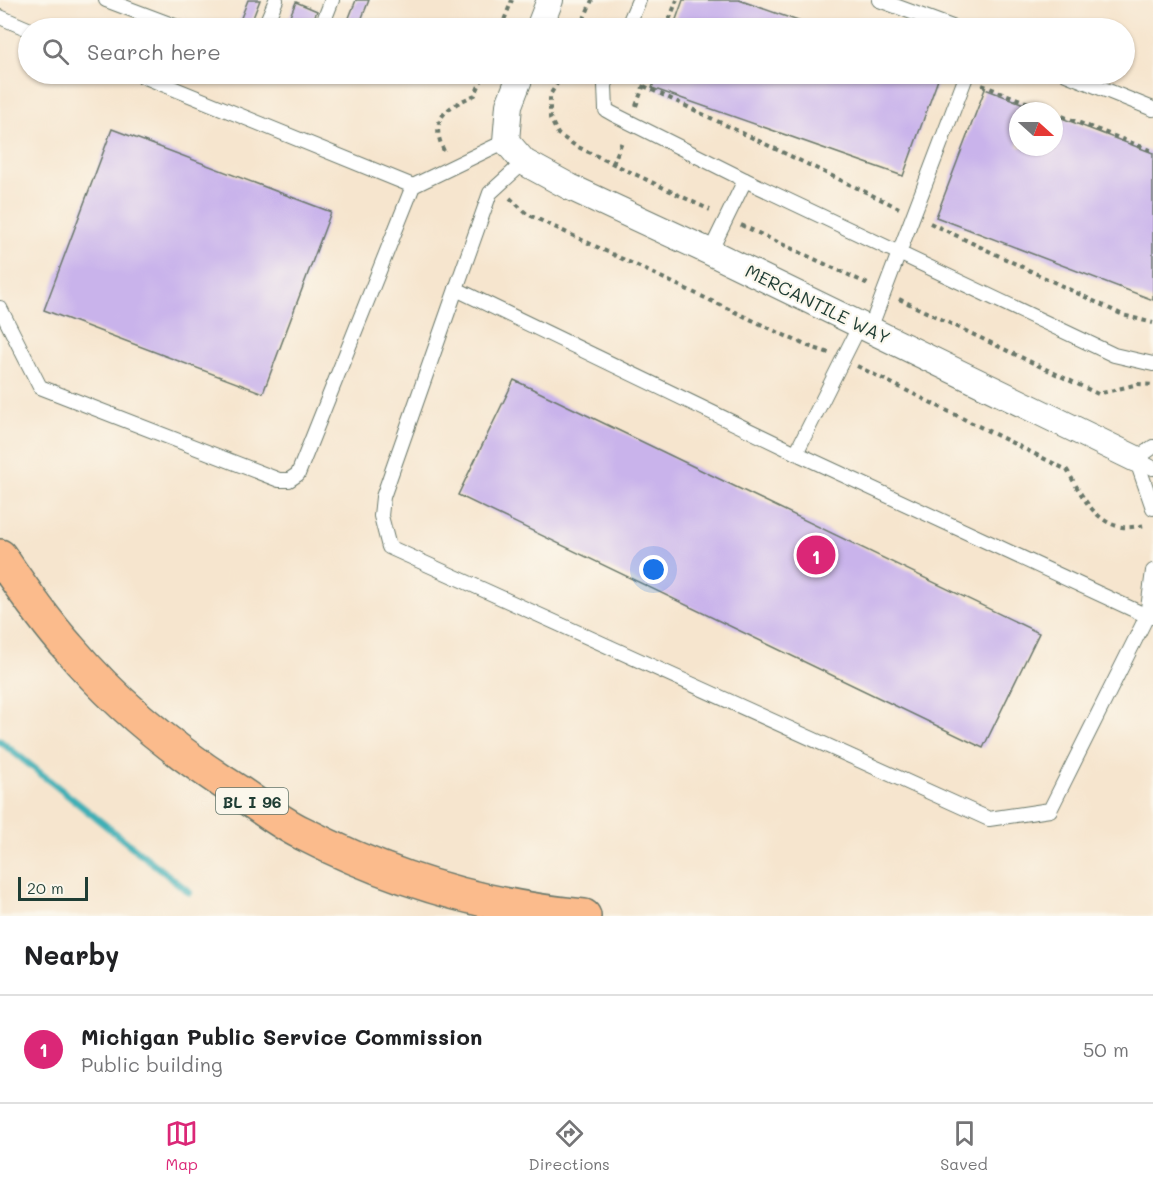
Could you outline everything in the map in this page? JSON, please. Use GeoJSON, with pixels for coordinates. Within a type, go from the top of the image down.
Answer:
{"type":"FeatureCollection","features":[{"type":"Feature","properties":{"kind":"highway","name":"BL I 96"},"geometry":{"type":"LineString","coordinates":[[0,556],[24,592],[68,648],[140,720],[197,766],[300,832],[348,855],[430,886],[498,904],[584,916]]}},
{"type":"Feature","properties":{"kind":"street"},"geometry":{"type":"LineString","coordinates":[[543,18],[550,0]]}},
{"type":"Feature","properties":{"kind":"street"},"geometry":{"type":"LineString","coordinates":[[506,141],[509,105],[517,84]]}},
{"type":"Feature","properties":{"kind":"street","name":"MERCANTILE WAY"},"geometry":{"type":"LineString","coordinates":[[506,141],[524,162],[570,187],[1147,458]]}},
{"type":"Feature","properties":{"kind":"lane"},"geometry":{"type":"LineString","coordinates":[[106,0],[154,18]]}},
{"type":"Feature","properties":{"kind":"lane"},"geometry":{"type":"LineString","coordinates":[[268,18],[276,0]]}},
{"type":"Feature","properties":{"kind":"lane"},"geometry":{"type":"LineString","coordinates":[[325,18],[332,0]]}},
{"type":"Feature","properties":{"kind":"lane"},"geometry":{"type":"LineString","coordinates":[[631,18],[639,0]]}},
{"type":"Feature","properties":{"kind":"lane"},"geometry":{"type":"LineString","coordinates":[[879,0],[928,18]]}},
{"type":"Feature","properties":{"kind":"lane"},"geometry":{"type":"LineString","coordinates":[[0,17],[18,25]]}},
{"type":"Feature","properties":{"kind":"lane"},"geometry":{"type":"LineString","coordinates":[[163,84],[413,186]]}},
{"type":"Feature","properties":{"kind":"lane"},"geometry":{"type":"LineString","coordinates":[[605,84],[606,110],[745,180],[1114,355],[1153,364]]}},
{"type":"Feature","properties":{"kind":"lane"},"geometry":{"type":"LineString","coordinates":[[796,453],[843,359],[885,293],[963,84]]}},
{"type":"Feature","properties":{"kind":"lane"},"geometry":{"type":"LineString","coordinates":[[1091,84],[1153,109]]}},
{"type":"Feature","properties":{"kind":"lane"},"geometry":{"type":"LineString","coordinates":[[0,308],[40,387],[279,480],[289,480],[298,474],[413,186],[506,141]]}},
{"type":"Feature","properties":{"kind":"lane"},"geometry":{"type":"LineString","coordinates":[[524,162],[490,193],[456,289],[383,498],[381,516],[389,547],[988,819],[1050,810],[1150,617],[1153,571]]}},
{"type":"Feature","properties":{"kind":"lane"},"geometry":{"type":"LineString","coordinates":[[711,252],[745,180]]}},
{"type":"Feature","properties":{"kind":"lane"},"geometry":{"type":"LineString","coordinates":[[456,289],[796,453],[1150,617]]}},
{"type":"Feature","properties":{"kind":"lane"},"geometry":{"type":"LineString","coordinates":[[1147,458],[1153,508]]}},
{"type":"Feature","properties":{"kind":"path"},"geometry":{"type":"LineString","coordinates":[[505,18],[512,0]]}},
{"type":"Feature","properties":{"kind":"path"},"geometry":{"type":"LineString","coordinates":[[584,18],[592,0]]}},
{"type":"Feature","properties":{"kind":"path"},"geometry":{"type":"LineString","coordinates":[[670,18],[677,0]]}},
{"type":"Feature","properties":{"kind":"path"},"geometry":{"type":"LineString","coordinates":[[451,167],[437,137],[439,122],[453,105],[475,95],[480,84]]}},
{"type":"Feature","properties":{"kind":"path"},"geometry":{"type":"LineString","coordinates":[[557,84],[550,95],[550,118],[558,134],[576,147],[1098,394],[1138,384],[1153,385]]}},
{"type":"Feature","properties":{"kind":"path"},"geometry":{"type":"LineString","coordinates":[[985,84],[1028,102]]}},
{"type":"Feature","properties":{"kind":"path"},"geometry":{"type":"LineString","coordinates":[[1063,116],[1153,151]]}},
{"type":"Feature","properties":{"kind":"path"},"geometry":{"type":"LineString","coordinates":[[490,193],[510,198],[527,214],[795,340],[843,359],[1067,470],[1086,502],[1103,519],[1122,527],[1153,525]]}},
{"type":"Feature","properties":{"kind":"building"},"geometry":{"type":"Polygon","coordinates":[[[248,0],[260,0],[253,18],[241,18],[248,0]]]}},
{"type":"Feature","properties":{"kind":"building"},"geometry":{"type":"Polygon","coordinates":[[[356,0],[369,0],[362,18],[349,18],[356,0]]]}},
{"type":"Feature","properties":{"kind":"building"},"geometry":{"type":"Polygon","coordinates":[[[683,0],[739,0],[790,18],[677,18],[683,0]]]}},
{"type":"Feature","properties":{"kind":"building"},"geometry":{"type":"Polygon","coordinates":[[[296,2],[317,11],[314,18],[289,18],[296,2]]]}},
{"type":"Feature","properties":{"kind":"building"},"geometry":{"type":"Polygon","coordinates":[[[653,84],[936,84],[903,176],[652,88],[653,84]]]}},
{"type":"Feature","properties":{"kind":"building"},"geometry":{"type":"Polygon","coordinates":[[[985,89],[1019,102],[1009,102],[1009,156],[1063,156],[1063,118],[1153,153],[1153,300],[936,217],[985,89]]]}},
{"type":"Feature","properties":{"kind":"building"},"geometry":{"type":"Polygon","coordinates":[[[112,129],[331,212],[263,393],[44,310],[112,129]]]}},
{"type":"Feature","properties":{"kind":"building"},"geometry":{"type":"Polygon","coordinates":[[[514,380],[1039,633],[983,748],[458,495],[514,380]]]}},
{"type":"Feature","properties":{"kind":"waterway"},"geometry":{"type":"LineString","coordinates":[[0,741],[189,892]]}},
{"type":"Feature","properties":{"kind":"place","name":"Michigan Public Service Commission"},"geometry":{"type":"Point","coordinates":[816,555]}}]}
